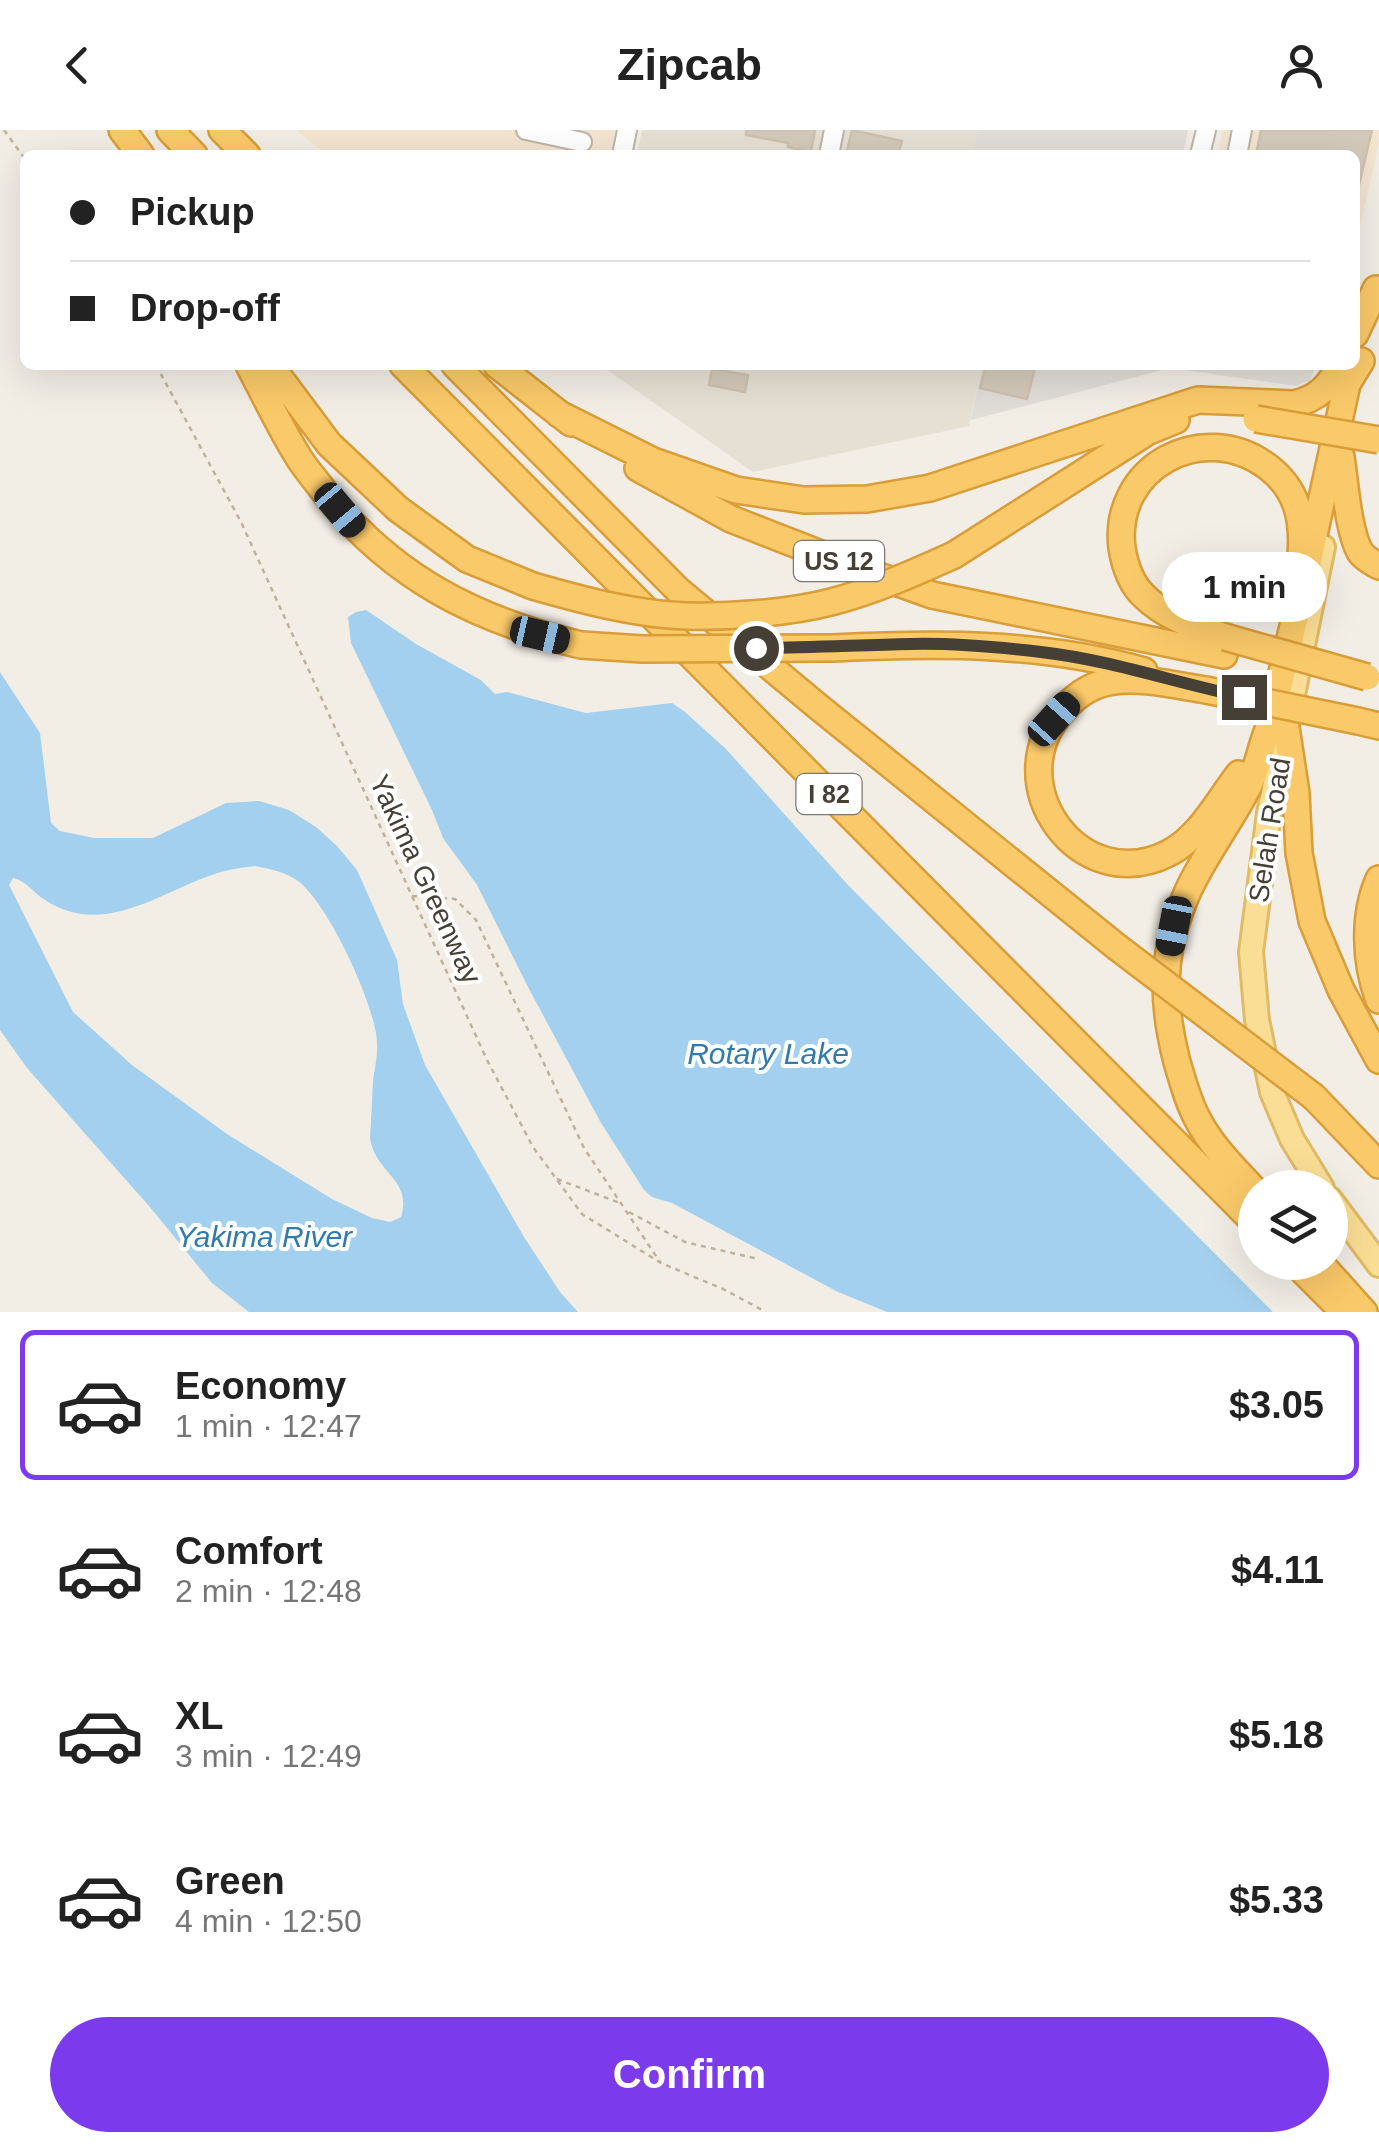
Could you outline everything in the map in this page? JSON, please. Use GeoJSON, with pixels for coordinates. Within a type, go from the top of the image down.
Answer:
{"type":"FeatureCollection","features":[{"type":"Feature","properties":{"kind":"highway"},"geometry":{"type":"LineString","coordinates":[[122,130],[137,150]]}},
{"type":"Feature","properties":{"kind":"highway"},"geometry":{"type":"LineString","coordinates":[[170,130],[189,150]]}},
{"type":"Feature","properties":{"kind":"highway"},"geometry":{"type":"LineString","coordinates":[[225,132],[244,150]]}},
{"type":"Feature","properties":{"kind":"highway"},"geometry":{"type":"LineString","coordinates":[[1360,323],[1378,283]]}},
{"type":"Feature","properties":{"kind":"highway"},"geometry":{"type":"LineString","coordinates":[[252,370],[297,456],[353,526],[396,566],[490,617],[540,635],[581,645],[642,650],[973,646],[1045,652],[1122,665],[1206,690]]}},
{"type":"Feature","properties":{"kind":"highway"},"geometry":{"type":"LineString","coordinates":[[274,370],[329,444],[398,510],[467,559],[533,586],[613,605],[685,616],[768,612],[828,603],[878,588],[954,555],[1148,432],[1188,416],[1256,419],[1379,440]]}},
{"type":"Feature","properties":{"kind":"highway","name":"I 82"},"geometry":{"type":"LineString","coordinates":[[408,370],[1238,1206]]}},
{"type":"Feature","properties":{"kind":"highway","name":"I 82"},"geometry":{"type":"LineString","coordinates":[[461,370],[678,590],[1117,947],[1314,1097],[1379,1165]]}},
{"type":"Feature","properties":{"kind":"highway","name":"US 12"},"geometry":{"type":"LineString","coordinates":[[503,370],[646,474],[731,519],[862,570],[932,594],[1225,646],[1372,683]]}},
{"type":"Feature","properties":{"kind":"highway"},"geometry":{"type":"LineString","coordinates":[[559,414],[653,461],[736,490],[804,500],[866,499],[930,488],[1198,400],[1294,404],[1308,401],[1343,370]]}},
{"type":"Feature","properties":{"kind":"highway"},"geometry":{"type":"LineString","coordinates":[[1238,1173],[1198,1121],[1184,1086],[1165,1008],[1166,968],[1174,926],[1189,888],[1250,782],[1301,624],[1349,370]]}},
{"type":"Feature","properties":{"kind":"highway"},"geometry":{"type":"LineString","coordinates":[[1225,646],[1152,604],[1140,593],[1124,558],[1124,518],[1135,487],[1164,460],[1181,452],[1214,446],[1236,450],[1260,461],[1290,489],[1298,508],[1302,544],[1301,624]]}},
{"type":"Feature","properties":{"kind":"highway"},"geometry":{"type":"LineString","coordinates":[[1340,457],[1358,549],[1379,566]]}},
{"type":"Feature","properties":{"kind":"highway"},"geometry":{"type":"LineString","coordinates":[[1260,746],[1191,838],[1157,859],[1118,862],[1098,857],[1072,842],[1052,820],[1039,787],[1044,736],[1054,719],[1080,692],[1116,680],[1206,690],[1369,723]]}},
{"type":"Feature","properties":{"kind":"highway"},"geometry":{"type":"LineString","coordinates":[[1286,727],[1296,794],[1299,854],[1312,921],[1341,990],[1379,1060]]}},
{"type":"Feature","properties":{"kind":"highway"},"geometry":{"type":"LineString","coordinates":[[1379,879],[1367,934],[1379,1000]]}},
{"type":"Feature","properties":{"kind":"highway"},"geometry":{"type":"LineString","coordinates":[[1312,1280],[1344,1312]]}},
{"type":"Feature","properties":{"kind":"highway"},"geometry":{"type":"LineString","coordinates":[[1335,1280],[1364,1312]]}},
{"type":"Feature","properties":{"kind":"main road","name":"Selah Road"},"geometry":{"type":"LineString","coordinates":[[1360,334],[1378,283]]}},
{"type":"Feature","properties":{"kind":"main road","name":"Selah Road"},"geometry":{"type":"LineString","coordinates":[[1311,1170],[1292,1139],[1272,1092],[1257,1020],[1251,952],[1269,813],[1301,624],[1340,457],[1349,370]]}},
{"type":"Feature","properties":{"kind":"main road"},"geometry":{"type":"LineString","coordinates":[[1348,1223],[1379,1264]]}},
{"type":"Feature","properties":{"kind":"street"},"geometry":{"type":"LineString","coordinates":[[526,130],[582,142]]}},
{"type":"Feature","properties":{"kind":"path"},"geometry":{"type":"LineString","coordinates":[[4,130],[20,152]]}},
{"type":"Feature","properties":{"kind":"path","name":"Yakima Greenway"},"geometry":{"type":"LineString","coordinates":[[159,370],[240,522],[487,1060],[533,1148],[582,1214],[661,1263],[766,1312]]}},
{"type":"Feature","properties":{"kind":"path"},"geometry":{"type":"LineString","coordinates":[[412,896],[455,899],[476,920],[584,1148],[661,1263]]}},
{"type":"Feature","properties":{"kind":"path"},"geometry":{"type":"LineString","coordinates":[[557,1180],[621,1204]]}},
{"type":"Feature","properties":{"kind":"path"},"geometry":{"type":"LineString","coordinates":[[625,1210],[685,1242],[758,1259]]}},
{"type":"Feature","properties":{"kind":"shaded area"},"geometry":{"type":"Polygon","coordinates":[[[296,130],[615,130],[611,150],[321,150],[296,130]]]}},
{"type":"Feature","properties":{"kind":"shaded area"},"geometry":{"type":"Polygon","coordinates":[[[642,130],[977,130],[973,150],[638,150],[642,130]]]}},
{"type":"Feature","properties":{"kind":"shaded area"},"geometry":{"type":"Polygon","coordinates":[[[977,130],[1188,130],[1184,150],[973,150],[977,130]]]}},
{"type":"Feature","properties":{"kind":"shaded area"},"geometry":{"type":"Polygon","coordinates":[[[1223,130],[1379,130],[1360,226],[1360,150],[1219,150],[1223,130]]]}},
{"type":"Feature","properties":{"kind":"shaded area"},"geometry":{"type":"Polygon","coordinates":[[[607,370],[981,370],[969,426],[753,472],[607,370]]]}},
{"type":"Feature","properties":{"kind":"shaded area"},"geometry":{"type":"Polygon","coordinates":[[[981,370],[1162,370],[971,420],[981,370]]]}},
{"type":"Feature","properties":{"kind":"shaded area"},"geometry":{"type":"Polygon","coordinates":[[[1184,370],[1314,370],[1310,380],[1296,386],[1184,370]]]}},
{"type":"Feature","properties":{"kind":"water","name":"Rotary Lake"},"geometry":{"type":"Polygon","coordinates":[[[366,610],[416,644],[481,680],[495,694],[507,692],[586,713],[672,703],[685,712],[726,749],[848,885],[1273,1312],[887,1312],[838,1292],[672,1203],[652,1197],[601,1123],[477,885],[443,838],[351,643],[348,617],[366,610]]]}},
{"type":"Feature","properties":{"kind":"water","name":"Yakima River"},"geometry":{"type":"Polygon","coordinates":[[[0,672],[40,733],[51,823],[60,831],[94,838],[153,838],[226,803],[259,801],[289,810],[337,846],[357,870],[397,960],[403,1004],[425,1065],[524,1237],[578,1312],[249,1312],[212,1283],[27,1068],[0,1030],[0,672]],[[255,866],[220,872],[131,908],[98,915],[58,907],[13,878],[9,885],[73,1012],[132,1065],[227,1134],[332,1199],[390,1222],[401,1217],[402,1194],[370,1140],[377,1049],[375,1028],[360,982],[336,933],[310,893],[288,875],[255,866]]]}},
{"type":"Feature","properties":{"kind":"building"},"geometry":{"type":"Polygon","coordinates":[[[746,130],[815,130],[811,150],[746,135],[746,130]]]}},
{"type":"Feature","properties":{"kind":"building"},"geometry":{"type":"Polygon","coordinates":[[[852,130],[902,141],[899,150],[847,150],[852,130]]]}},
{"type":"Feature","properties":{"kind":"building"},"geometry":{"type":"Polygon","coordinates":[[[1261,130],[1372,130],[1360,181],[1360,150],[1257,150],[1261,130]]]}},
{"type":"Feature","properties":{"kind":"building"},"geometry":{"type":"Polygon","coordinates":[[[712,370],[748,375],[745,392],[709,385],[712,370]]]}},
{"type":"Feature","properties":{"kind":"building"},"geometry":{"type":"Polygon","coordinates":[[[985,370],[1034,370],[1027,399],[980,388],[985,370]]]}},
{"type":"Feature","properties":{"kind":"route"},"geometry":{"type":"LineString","coordinates":[[756,648],[912,644],[1045,652],[1122,665],[1244,697]]}}]}
